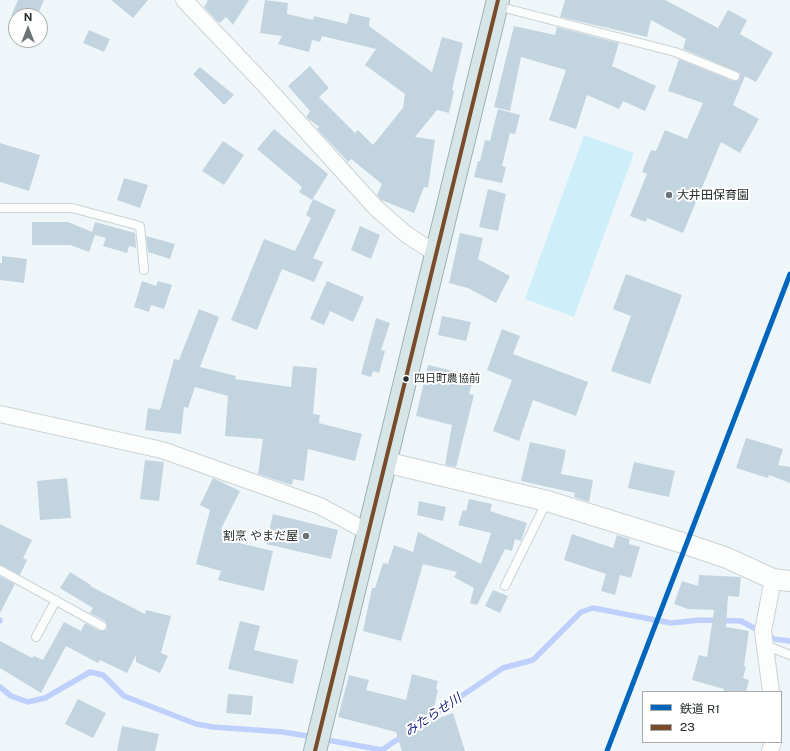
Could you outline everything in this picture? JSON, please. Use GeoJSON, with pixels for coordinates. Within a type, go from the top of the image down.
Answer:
{"type":"FeatureCollection","features":[{"type":"Feature","properties":{"kind":"highway"},"geometry":{"type":"LineString","coordinates":[[314,751],[437,254],[497,3]]}},
{"type":"Feature","properties":{"kind":"street"},"geometry":{"type":"LineString","coordinates":[[184,0],[263,82],[376,208],[407,234],[437,254]]}},
{"type":"Feature","properties":{"kind":"street"},"geometry":{"type":"LineString","coordinates":[[0,414],[162,450],[320,506],[368,532]]}},
{"type":"Feature","properties":{"kind":"street"},"geometry":{"type":"LineString","coordinates":[[385,462],[547,501],[686,544],[727,558],[781,580],[763,631],[766,644],[771,691]]}},
{"type":"Feature","properties":{"kind":"lane"},"geometry":{"type":"LineString","coordinates":[[497,3],[675,52],[735,76]]}},
{"type":"Feature","properties":{"kind":"lane"},"geometry":{"type":"LineString","coordinates":[[0,208],[72,208],[140,226],[144,270]]}},
{"type":"Feature","properties":{"kind":"lane"},"geometry":{"type":"LineString","coordinates":[[505,586],[547,501]]}},
{"type":"Feature","properties":{"kind":"lane"},"geometry":{"type":"LineString","coordinates":[[0,570],[102,626]]}},
{"type":"Feature","properties":{"kind":"lane"},"geometry":{"type":"LineString","coordinates":[[36,637],[56,600]]}},
{"type":"Feature","properties":{"kind":"lane"},"geometry":{"type":"LineString","coordinates":[[766,644],[790,654]]}},
{"type":"Feature","properties":{"kind":"shaded area"},"geometry":{"type":"Polygon","coordinates":[[[584,135],[634,153],[574,317],[525,299],[584,135]]]}},
{"type":"Feature","properties":{"kind":"building"},"geometry":{"type":"Polygon","coordinates":[[[18,0],[44,0],[40,8],[14,8],[18,0]]]}},
{"type":"Feature","properties":{"kind":"building"},"geometry":{"type":"Polygon","coordinates":[[[111,0],[148,0],[133,18],[111,0]]]}},
{"type":"Feature","properties":{"kind":"building"},"geometry":{"type":"Polygon","coordinates":[[[208,0],[249,0],[233,25],[226,17],[220,23],[217,21],[204,7],[208,0]]]}},
{"type":"Feature","properties":{"kind":"building"},"geometry":{"type":"Polygon","coordinates":[[[265,0],[288,3],[287,14],[313,20],[314,16],[347,24],[350,13],[370,18],[369,26],[432,72],[442,37],[463,43],[452,90],[454,91],[449,113],[437,110],[415,137],[435,140],[428,188],[424,187],[414,213],[381,200],[377,195],[382,184],[351,159],[348,162],[317,129],[319,127],[306,117],[310,111],[288,86],[310,66],[329,88],[319,97],[355,133],[358,130],[373,145],[403,108],[405,94],[365,65],[376,49],[322,36],[320,42],[312,40],[309,52],[278,44],[282,36],[260,33],[265,0]]]}},
{"type":"Feature","properties":{"kind":"building"},"geometry":{"type":"Polygon","coordinates":[[[565,0],[665,0],[718,28],[728,10],[747,20],[740,34],[773,53],[756,82],[745,76],[733,105],[759,119],[740,153],[721,142],[683,233],[647,218],[646,222],[630,216],[647,174],[642,172],[651,150],[656,151],[665,130],[687,139],[703,103],[668,91],[679,59],[733,81],[739,80],[740,73],[683,49],[686,39],[651,20],[647,37],[560,17],[565,0]]]}},
{"type":"Feature","properties":{"kind":"building"},"geometry":{"type":"Polygon","coordinates":[[[514,26],[555,35],[557,27],[619,43],[612,66],[656,86],[645,111],[623,101],[619,109],[587,95],[576,129],[549,120],[566,70],[521,57],[510,111],[494,107],[514,26]]]}},
{"type":"Feature","properties":{"kind":"building"},"geometry":{"type":"Polygon","coordinates":[[[89,30],[110,39],[104,52],[83,43],[89,30]]]}},
{"type":"Feature","properties":{"kind":"building"},"geometry":{"type":"Polygon","coordinates":[[[200,67],[234,95],[224,105],[193,74],[200,67]]]}},
{"type":"Feature","properties":{"kind":"building"},"geometry":{"type":"Polygon","coordinates":[[[498,109],[520,115],[515,134],[510,133],[502,166],[506,167],[502,183],[474,177],[485,140],[490,141],[498,109]]]}},
{"type":"Feature","properties":{"kind":"building"},"geometry":{"type":"Polygon","coordinates":[[[274,129],[328,174],[312,200],[299,192],[302,187],[257,149],[274,129]]]}},
{"type":"Feature","properties":{"kind":"building"},"geometry":{"type":"Polygon","coordinates":[[[223,141],[244,155],[224,185],[202,171],[223,141]]]}},
{"type":"Feature","properties":{"kind":"building"},"geometry":{"type":"Polygon","coordinates":[[[0,143],[40,155],[29,191],[0,182],[0,143]]]}},
{"type":"Feature","properties":{"kind":"building"},"geometry":{"type":"Polygon","coordinates":[[[124,178],[148,185],[140,208],[117,200],[124,178]]]}},
{"type":"Feature","properties":{"kind":"building"},"geometry":{"type":"Polygon","coordinates":[[[488,189],[506,194],[498,231],[479,227],[488,189]]]}},
{"type":"Feature","properties":{"kind":"building"},"geometry":{"type":"Polygon","coordinates":[[[313,199],[336,210],[313,258],[323,262],[314,282],[282,269],[257,330],[231,320],[264,239],[295,251],[311,218],[306,215],[313,199]]]}},
{"type":"Feature","properties":{"kind":"building"},"geometry":{"type":"Polygon","coordinates":[[[32,222],[68,222],[92,232],[95,222],[135,233],[136,248],[129,246],[127,253],[103,246],[106,238],[95,235],[89,252],[70,245],[32,245],[32,222]]]}},
{"type":"Feature","properties":{"kind":"building"},"geometry":{"type":"Polygon","coordinates":[[[360,226],[380,235],[371,259],[351,250],[360,226]]]}},
{"type":"Feature","properties":{"kind":"building"},"geometry":{"type":"Polygon","coordinates":[[[460,233],[483,238],[478,259],[510,276],[496,303],[468,288],[449,283],[460,233]]]}},
{"type":"Feature","properties":{"kind":"building"},"geometry":{"type":"Polygon","coordinates":[[[146,236],[175,244],[170,259],[148,252],[146,236]]]}},
{"type":"Feature","properties":{"kind":"building"},"geometry":{"type":"Polygon","coordinates":[[[2,256],[27,259],[24,283],[0,280],[0,263],[2,263],[2,256]]]}},
{"type":"Feature","properties":{"kind":"building"},"geometry":{"type":"Polygon","coordinates":[[[626,274],[682,295],[650,384],[611,371],[631,316],[613,309],[626,274]]]}},
{"type":"Feature","properties":{"kind":"building"},"geometry":{"type":"Polygon","coordinates":[[[142,281],[156,286],[158,281],[172,285],[164,309],[151,305],[149,312],[134,307],[142,281]]]}},
{"type":"Feature","properties":{"kind":"building"},"geometry":{"type":"Polygon","coordinates":[[[327,281],[364,297],[353,322],[330,311],[324,325],[310,319],[327,281]]]}},
{"type":"Feature","properties":{"kind":"building"},"geometry":{"type":"Polygon","coordinates":[[[199,309],[219,317],[200,367],[236,376],[235,379],[291,387],[293,366],[317,368],[313,414],[320,415],[319,423],[362,434],[355,461],[308,449],[304,481],[293,479],[292,485],[258,474],[263,439],[225,436],[228,396],[195,387],[188,408],[184,407],[181,434],[145,430],[148,408],[160,410],[174,359],[179,360],[199,309]]]}},
{"type":"Feature","properties":{"kind":"building"},"geometry":{"type":"Polygon","coordinates":[[[442,316],[471,322],[466,341],[438,335],[442,316]]]}},
{"type":"Feature","properties":{"kind":"building"},"geometry":{"type":"Polygon","coordinates":[[[376,318],[390,323],[381,350],[385,351],[379,373],[373,371],[371,377],[361,374],[376,318]]]}},
{"type":"Feature","properties":{"kind":"building"},"geometry":{"type":"Polygon","coordinates":[[[502,329],[520,336],[513,354],[588,382],[576,416],[533,400],[519,441],[493,431],[512,380],[487,370],[502,329]]]}},
{"type":"Feature","properties":{"kind":"building"},"geometry":{"type":"Polygon","coordinates":[[[428,365],[474,376],[469,394],[474,395],[456,467],[445,465],[452,425],[416,416],[428,365]]]}},
{"type":"Feature","properties":{"kind":"building"},"geometry":{"type":"Polygon","coordinates":[[[746,438],[783,449],[778,465],[790,467],[790,483],[769,475],[768,478],[736,468],[746,438]]]}},
{"type":"Feature","properties":{"kind":"building"},"geometry":{"type":"Polygon","coordinates":[[[530,442],[566,450],[561,474],[593,480],[589,502],[574,497],[575,493],[521,481],[530,442]]]}},
{"type":"Feature","properties":{"kind":"building"},"geometry":{"type":"Polygon","coordinates":[[[145,460],[164,462],[159,501],[140,499],[145,460]]]}},
{"type":"Feature","properties":{"kind":"building"},"geometry":{"type":"Polygon","coordinates":[[[634,462],[675,471],[669,497],[628,488],[634,462]]]}},
{"type":"Feature","properties":{"kind":"building"},"geometry":{"type":"Polygon","coordinates":[[[67,478],[71,518],[40,520],[37,481],[67,478]]]}},
{"type":"Feature","properties":{"kind":"building"},"geometry":{"type":"Polygon","coordinates":[[[213,478],[240,491],[221,529],[224,530],[222,539],[273,551],[264,591],[218,580],[221,571],[196,564],[210,510],[200,505],[213,478]]]}},
{"type":"Feature","properties":{"kind":"building"},"geometry":{"type":"Polygon","coordinates":[[[469,499],[492,504],[490,511],[527,523],[521,541],[515,539],[512,551],[505,549],[477,605],[470,603],[474,588],[454,577],[457,572],[423,564],[401,641],[363,631],[372,588],[375,588],[383,563],[388,564],[394,545],[413,552],[418,532],[481,564],[491,533],[458,525],[463,510],[466,511],[469,499]]]}},
{"type":"Feature","properties":{"kind":"building"},"geometry":{"type":"Polygon","coordinates":[[[419,501],[446,507],[443,521],[417,515],[419,501]]]}},
{"type":"Feature","properties":{"kind":"building"},"geometry":{"type":"Polygon","coordinates":[[[273,514],[338,530],[331,559],[266,544],[273,514]]]}},
{"type":"Feature","properties":{"kind":"building"},"geometry":{"type":"Polygon","coordinates":[[[0,524],[32,540],[23,558],[27,560],[20,575],[0,565],[0,524]]]}},
{"type":"Feature","properties":{"kind":"building"},"geometry":{"type":"Polygon","coordinates":[[[572,534],[613,548],[617,535],[630,539],[629,544],[640,547],[631,578],[620,575],[615,595],[601,591],[606,574],[564,560],[572,534]]]}},
{"type":"Feature","properties":{"kind":"building"},"geometry":{"type":"Polygon","coordinates":[[[70,572],[91,585],[90,586],[145,614],[146,610],[171,616],[161,653],[168,656],[160,673],[136,662],[136,655],[127,673],[100,660],[98,663],[66,646],[41,693],[0,668],[0,641],[32,658],[34,656],[43,660],[64,622],[81,631],[85,623],[100,631],[107,629],[105,621],[90,613],[93,608],[60,588],[70,572]]]}},
{"type":"Feature","properties":{"kind":"building"},"geometry":{"type":"Polygon","coordinates":[[[699,575],[741,577],[739,597],[728,596],[726,627],[749,631],[744,666],[746,667],[743,678],[749,680],[746,691],[724,691],[724,689],[692,680],[699,655],[707,657],[714,610],[688,609],[674,604],[682,581],[698,586],[699,575]]]}},
{"type":"Feature","properties":{"kind":"building"},"geometry":{"type":"Polygon","coordinates":[[[0,576],[15,584],[0,613],[0,576]]]}},
{"type":"Feature","properties":{"kind":"building"},"geometry":{"type":"Polygon","coordinates":[[[493,590],[508,596],[500,613],[485,606],[493,590]]]}},
{"type":"Feature","properties":{"kind":"building"},"geometry":{"type":"Polygon","coordinates":[[[240,621],[260,626],[254,650],[298,660],[293,684],[228,669],[240,621]]]}},
{"type":"Feature","properties":{"kind":"building"},"geometry":{"type":"Polygon","coordinates":[[[412,674],[438,681],[436,689],[438,690],[431,721],[453,713],[465,751],[402,751],[396,732],[338,717],[349,675],[369,680],[366,690],[406,700],[412,674]]]}},
{"type":"Feature","properties":{"kind":"building"},"geometry":{"type":"Polygon","coordinates":[[[228,694],[253,696],[251,715],[226,713],[228,694]]]}},
{"type":"Feature","properties":{"kind":"building"},"geometry":{"type":"Polygon","coordinates":[[[78,699],[106,713],[93,738],[65,724],[78,699]]]}},
{"type":"Feature","properties":{"kind":"building"},"geometry":{"type":"Polygon","coordinates":[[[122,726],[159,734],[155,751],[117,751],[122,726]]]}},
{"type":"Feature","properties":{"kind":"waterway","name":"みたらせ川"},"geometry":{"type":"LineString","coordinates":[[427,719],[503,668],[533,660],[581,612],[593,608],[671,623],[700,620],[741,621],[774,639],[790,641]]}},
{"type":"Feature","properties":{"kind":"waterway","name":"みたらせ川"},"geometry":{"type":"LineString","coordinates":[[0,687],[11,696],[28,702],[45,698],[90,672],[103,675],[124,696],[196,724],[213,727],[283,732],[313,737]]}},
{"type":"Feature","properties":{"kind":"waterway","name":"みたらせ川"},"geometry":{"type":"LineString","coordinates":[[322,739],[382,750],[404,735]]}},
{"type":"Feature","properties":{"kind":"rail line","name":"R1"},"geometry":{"type":"LineString","coordinates":[[607,751],[790,274]]}},
{"type":"Feature","properties":{"kind":"transit line","name":"23"},"geometry":{"type":"LineString","coordinates":[[315,751],[498,0]]}},
{"type":"Feature","properties":{"kind":"place","name":"大井田保育園"},"geometry":{"type":"Point","coordinates":[669,195]}},
{"type":"Feature","properties":{"kind":"place","name":"四日町農協前"},"geometry":{"type":"Point","coordinates":[406,379]}},
{"type":"Feature","properties":{"kind":"place","name":"割烹 やまだ屋"},"geometry":{"type":"Point","coordinates":[306,536]}}]}
